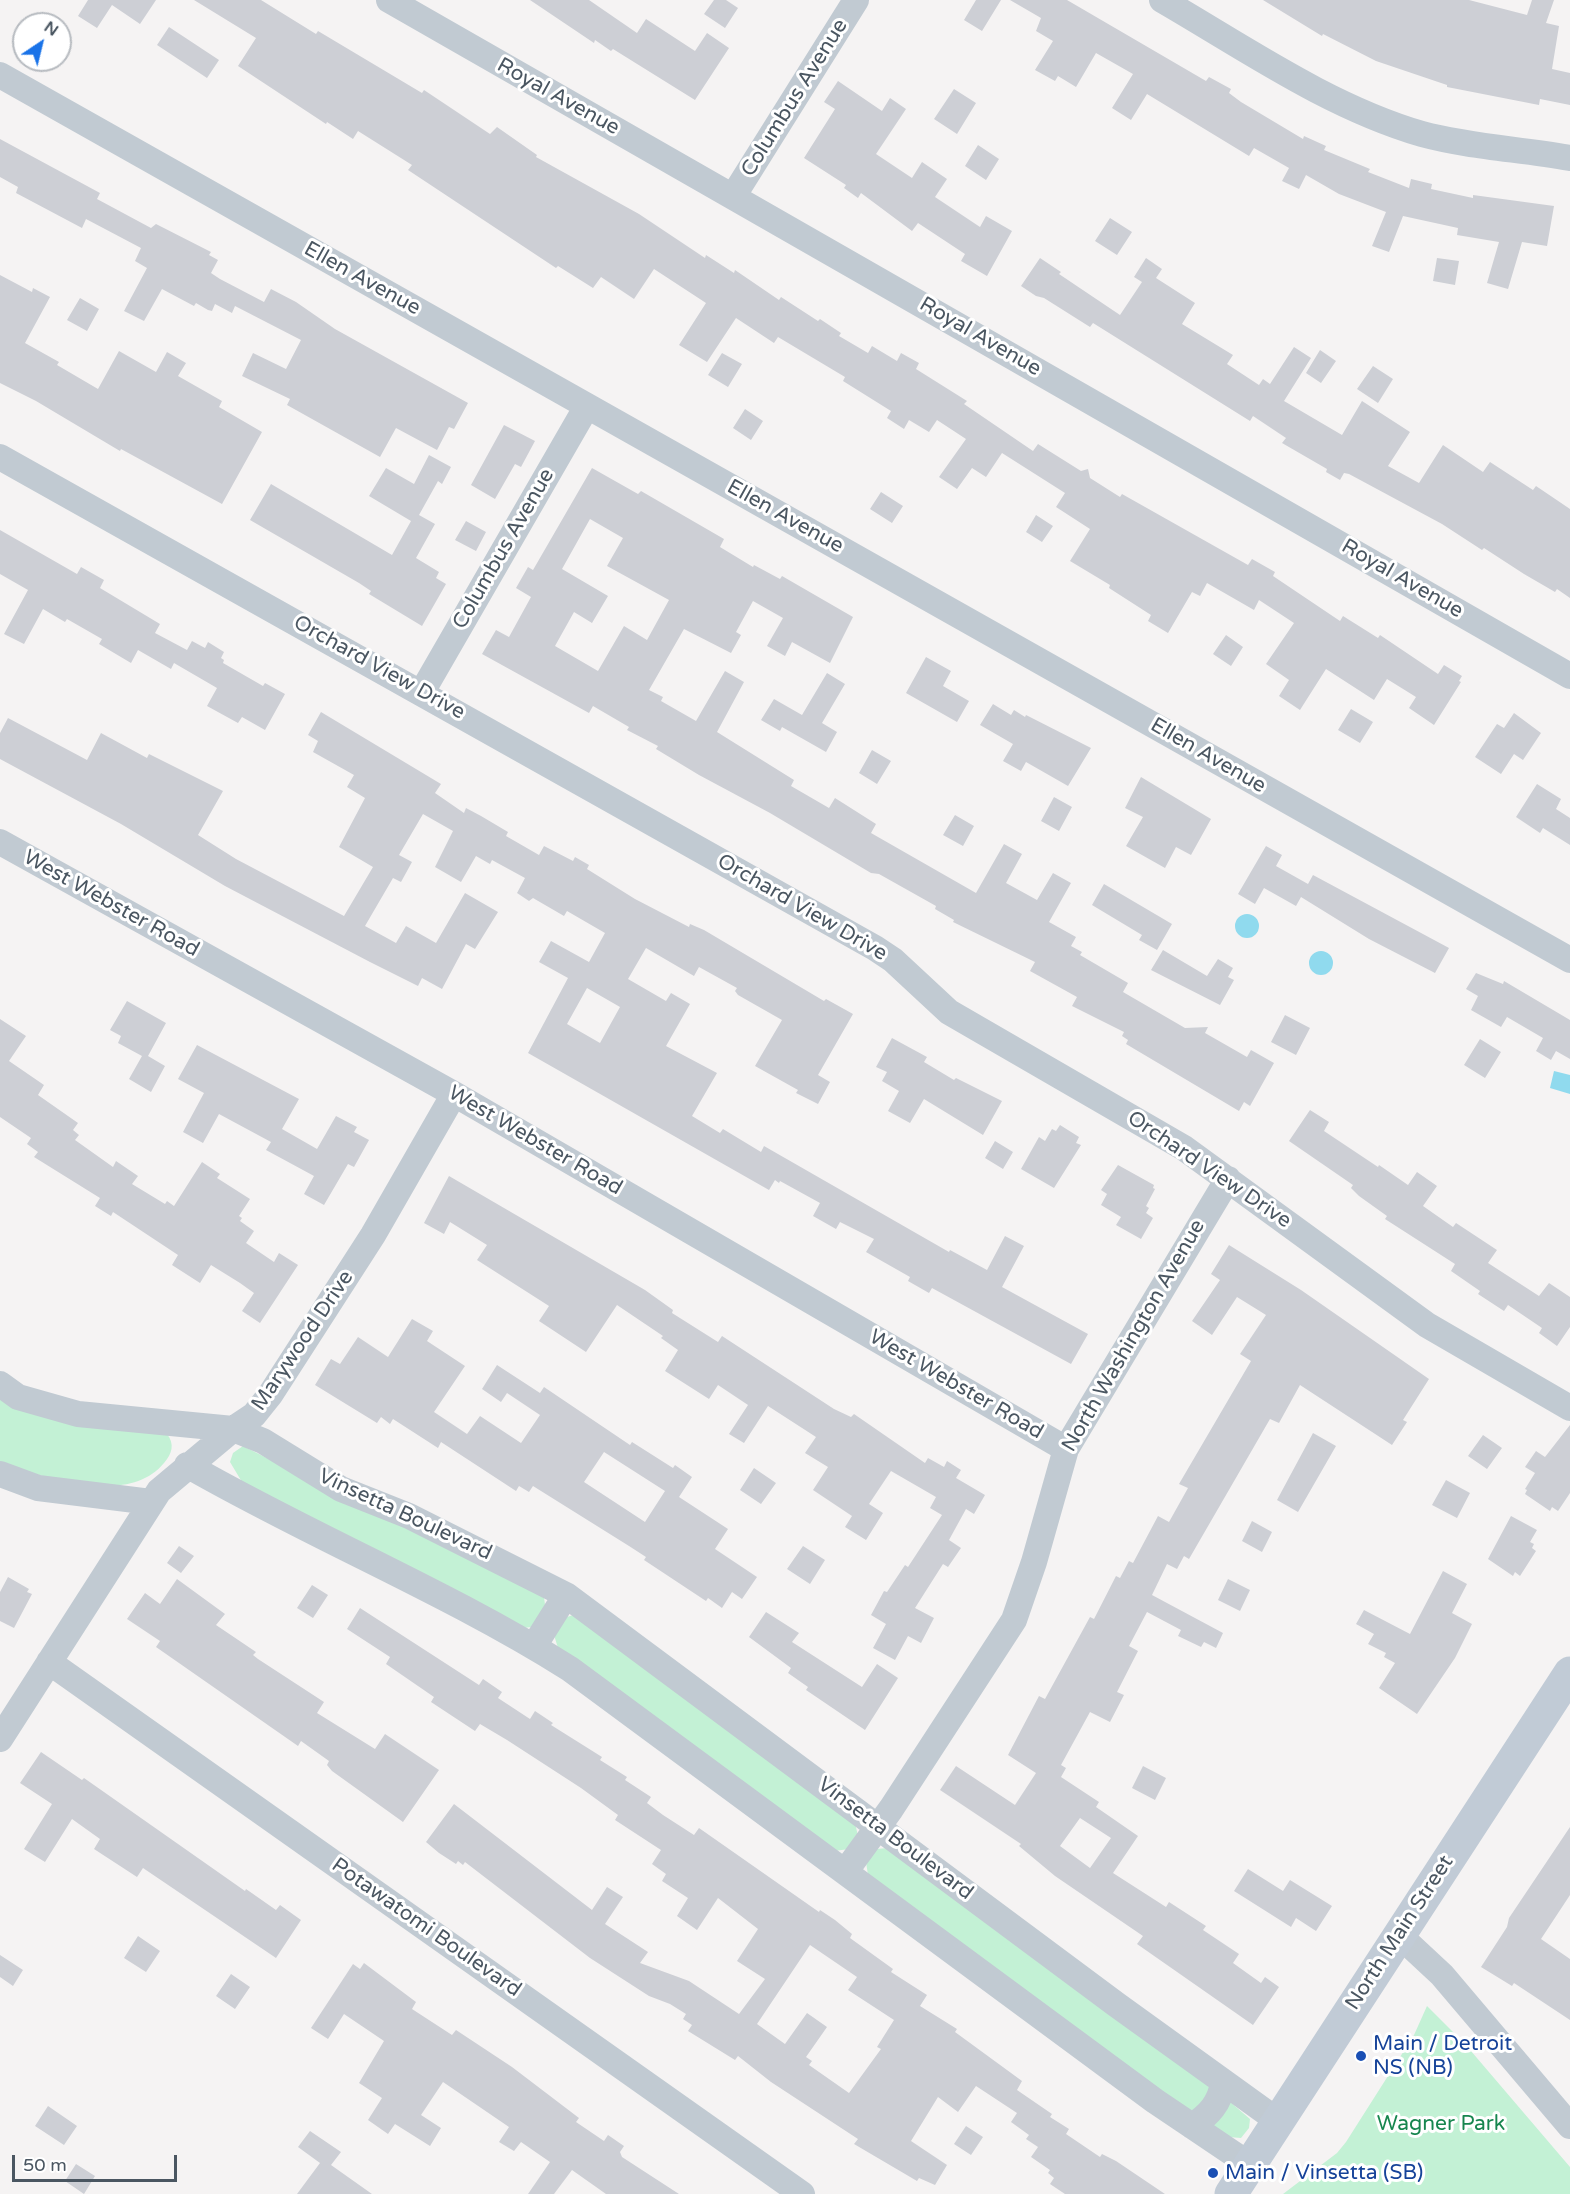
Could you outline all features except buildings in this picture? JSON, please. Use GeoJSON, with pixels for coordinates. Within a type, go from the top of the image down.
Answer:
{"type":"FeatureCollection","features":[{"type":"Feature","properties":{"kind":"main road","name":"North Main Street"},"geometry":{"type":"LineString","coordinates":[[1231,2194],[1568,1680]]}},
{"type":"Feature","properties":{"kind":"street","name":"Royal Avenue"},"geometry":{"type":"LineString","coordinates":[[389,0],[734,195],[1570,676]]}},
{"type":"Feature","properties":{"kind":"street","name":"Columbus Avenue"},"geometry":{"type":"LineString","coordinates":[[734,195],[856,0]]}},
{"type":"Feature","properties":{"kind":"street"},"geometry":{"type":"LineString","coordinates":[[1162,0],[1309,85],[1377,118],[1422,134],[1472,145],[1570,158]]}},
{"type":"Feature","properties":{"kind":"street","name":"Ellen Avenue"},"geometry":{"type":"LineString","coordinates":[[0,75],[1570,960]]}},
{"type":"Feature","properties":{"kind":"street","name":"Columbus Avenue"},"geometry":{"type":"LineString","coordinates":[[422,692],[587,406]]}},
{"type":"Feature","properties":{"kind":"street","name":"Orchard View Drive"},"geometry":{"type":"LineString","coordinates":[[0,458],[422,692],[875,948],[893,960],[949,1012],[1158,1132],[1228,1179],[1427,1325],[1570,1408]]}},
{"type":"Feature","properties":{"kind":"street","name":"West Webster Road"},"geometry":{"type":"LineString","coordinates":[[0,842],[454,1094],[1066,1449]]}},
{"type":"Feature","properties":{"kind":"street","name":"Marywood Drive"},"geometry":{"type":"LineString","coordinates":[[0,1739],[151,1502],[169,1480],[232,1429],[254,1415],[270,1395],[374,1235],[454,1094]]}},
{"type":"Feature","properties":{"kind":"street","name":"North Washington Avenue"},"geometry":{"type":"LineString","coordinates":[[845,1872],[879,1827],[1014,1620],[1034,1562],[1066,1449],[1228,1179]]}},
{"type":"Feature","properties":{"kind":"street","name":"Vinsetta Boulevard"},"geometry":{"type":"LineString","coordinates":[[0,1384],[18,1397],[78,1414],[232,1429],[263,1441],[341,1489],[409,1516],[566,1594],[1223,2083],[1278,2121]]}},
{"type":"Feature","properties":{"kind":"street"},"geometry":{"type":"LineString","coordinates":[[187,1465],[252,1502],[534,1646],[611,1699],[1192,2126],[1250,2165]]}},
{"type":"Feature","properties":{"kind":"street"},"geometry":{"type":"LineString","coordinates":[[0,1474],[38,1488],[151,1502]]}},
{"type":"Feature","properties":{"kind":"street"},"geometry":{"type":"LineString","coordinates":[[534,1646],[566,1594]]}},
{"type":"Feature","properties":{"kind":"street","name":"Potawatomi Boulevard"},"geometry":{"type":"LineString","coordinates":[[49,1662],[802,2194]]}},
{"type":"Feature","properties":{"kind":"street"},"geometry":{"type":"LineString","coordinates":[[1399,1935],[1442,1975],[1570,2126]]}},
{"type":"Feature","properties":{"kind":"street"},"geometry":{"type":"LineString","coordinates":[[1192,2126],[1206,2117],[1217,2104],[1223,2083]]}},
{"type":"Feature","properties":{"kind":"green space"},"geometry":{"type":"Polygon","coordinates":[[[0,1396],[167,1434],[172,1445],[171,1453],[164,1463],[148,1476],[130,1484],[108,1486],[62,1481],[0,1463],[0,1396]]]}},
{"type":"Feature","properties":{"kind":"green space"},"geometry":{"type":"Polygon","coordinates":[[[243,1446],[544,1597],[545,1605],[532,1627],[523,1628],[242,1482],[230,1462],[233,1453],[243,1446]]]}},
{"type":"Feature","properties":{"kind":"green space"},"geometry":{"type":"Polygon","coordinates":[[[573,1615],[855,1823],[858,1836],[849,1849],[834,1851],[558,1648],[554,1635],[564,1618],[573,1615]]]}},
{"type":"Feature","properties":{"kind":"green space"},"geometry":{"type":"Polygon","coordinates":[[[887,1848],[1194,2073],[1212,2090],[1195,2112],[1184,2107],[868,1875],[866,1862],[877,1849],[887,1848]]]}},
{"type":"Feature","properties":{"kind":"green space","name":"Wagner Park"},"geometry":{"type":"Polygon","coordinates":[[[1427,2006],[1465,2044],[1570,2167],[1570,2194],[1283,2194],[1337,2153],[1346,2142],[1414,2035],[1427,2006]]]}},
{"type":"Feature","properties":{"kind":"green space"},"geometry":{"type":"Polygon","coordinates":[[[1229,2101],[1250,2119],[1249,2128],[1241,2138],[1229,2137],[1212,2126],[1229,2101]]]}},
{"type":"Feature","properties":{"kind":"water"},"geometry":{"type":"Polygon","coordinates":[[[1247,914],[1255,918],[1259,926],[1255,934],[1247,938],[1239,934],[1235,926],[1239,918],[1247,914]]]}},
{"type":"Feature","properties":{"kind":"water"},"geometry":{"type":"Polygon","coordinates":[[[1321,951],[1326,952],[1332,958],[1332,968],[1326,974],[1321,975],[1316,974],[1310,968],[1309,963],[1310,958],[1316,952],[1321,951]]]}},
{"type":"Feature","properties":{"kind":"water"},"geometry":{"type":"Polygon","coordinates":[[[1554,1071],[1570,1075],[1570,1094],[1550,1088],[1554,1071]]]}},
{"type":"Feature","properties":{"kind":"place","name":"Main / Detroit NS (NB)"},"geometry":{"type":"Point","coordinates":[1361,2056]}},
{"type":"Feature","properties":{"kind":"place","name":"Main / Vinsetta (SB)"},"geometry":{"type":"Point","coordinates":[1213,2173]}}]}
